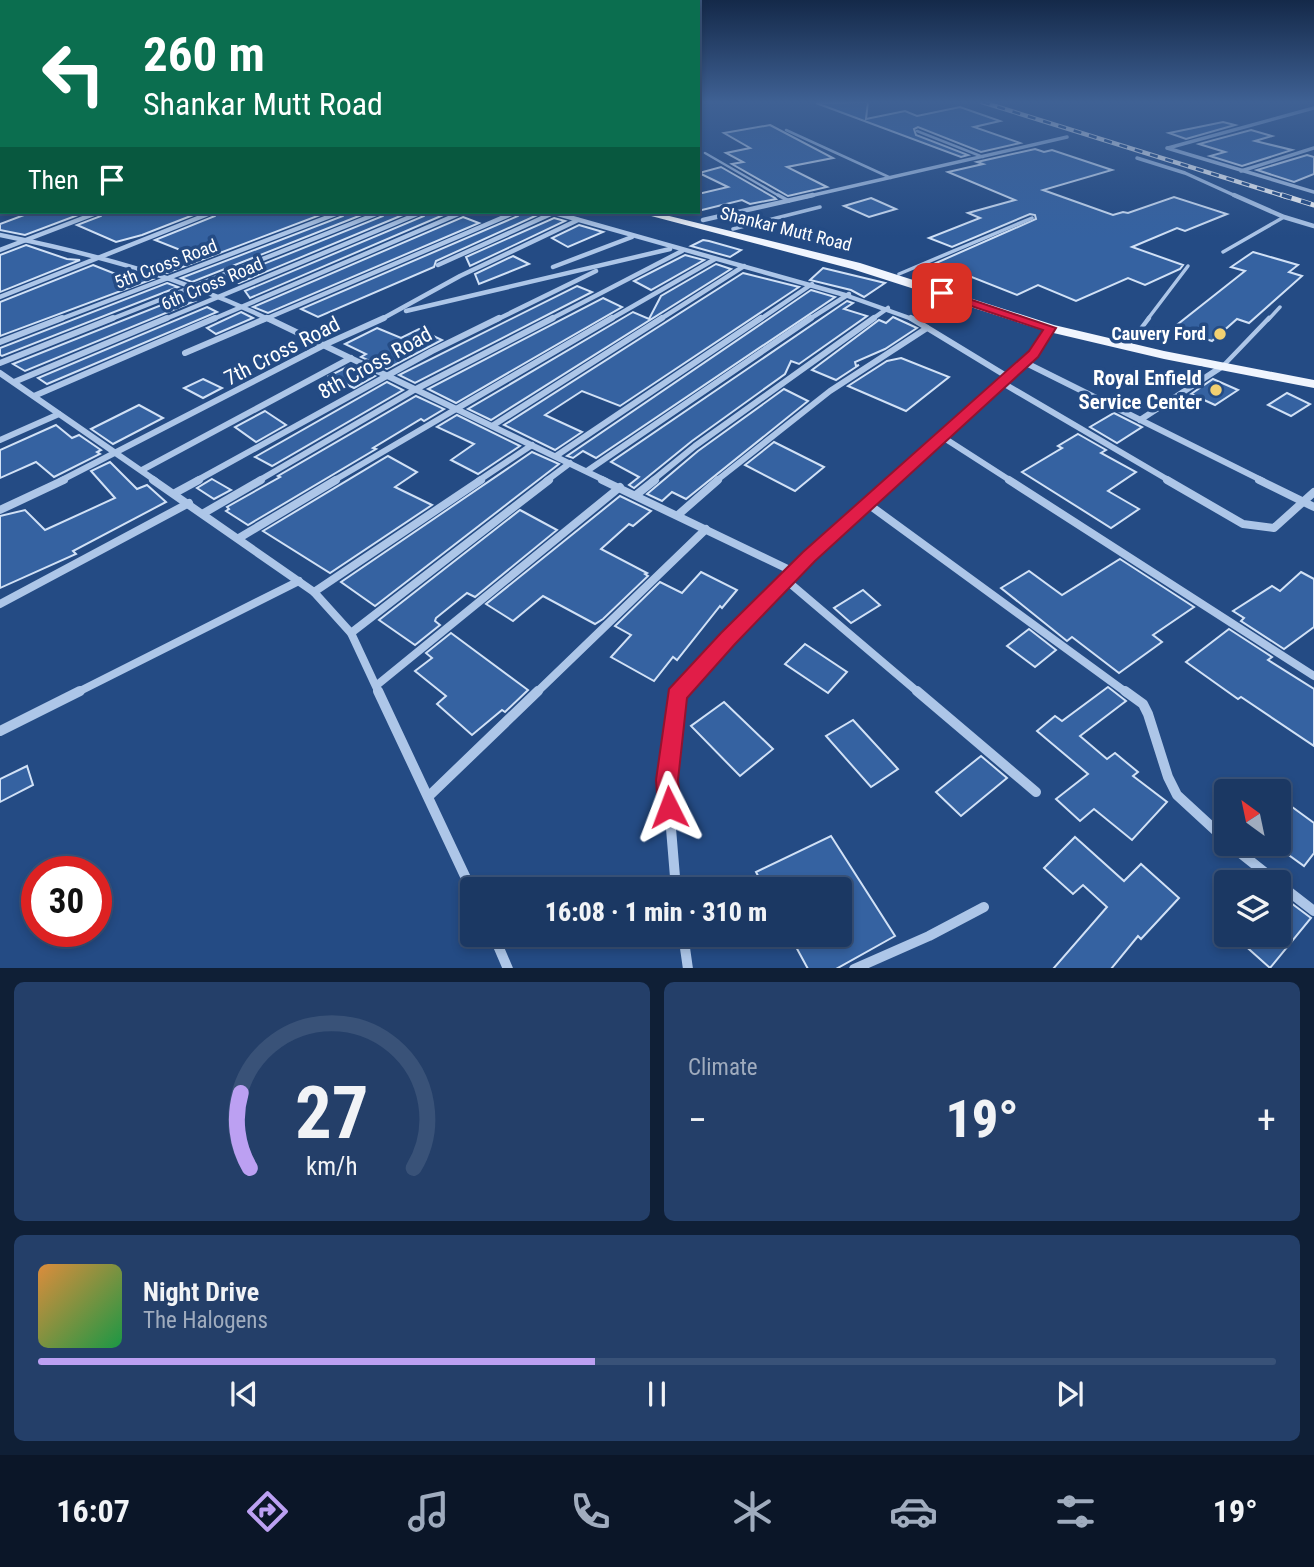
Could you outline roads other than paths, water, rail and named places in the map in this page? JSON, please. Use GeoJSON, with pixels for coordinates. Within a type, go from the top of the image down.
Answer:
{"type":"FeatureCollection","features":[{"type":"Feature","properties":{"kind":"main road","name":"Shankar Mutt Road"},"geometry":{"type":"LineString","coordinates":[[649,214],[817,256],[922,286],[1050,328],[1127,347],[1314,384]]}},
{"type":"Feature","properties":{"kind":"main road","name":"Shankar Mutt Road"},"geometry":{"type":"LineString","coordinates":[[675,214],[899,274],[922,286]]}},
{"type":"Feature","properties":{"kind":"street"},"geometry":{"type":"LineString","coordinates":[[703,220],[1024,147]]}},
{"type":"Feature","properties":{"kind":"street"},"geometry":{"type":"LineString","coordinates":[[1170,147],[1167,148],[1314,192]]}},
{"type":"Feature","properties":{"kind":"street"},"geometry":{"type":"LineString","coordinates":[[1241,171],[1314,148]]}},
{"type":"Feature","properties":{"kind":"street"},"geometry":{"type":"LineString","coordinates":[[1137,158],[1185,173],[1284,217],[1314,226]]}},
{"type":"Feature","properties":{"kind":"street"},"geometry":{"type":"LineString","coordinates":[[0,250],[94,214]]}},
{"type":"Feature","properties":{"kind":"street"},"geometry":{"type":"LineString","coordinates":[[0,297],[208,214]]}},
{"type":"Feature","properties":{"kind":"street","name":"5th Cross Road"},"geometry":{"type":"LineString","coordinates":[[0,342],[336,214]]}},
{"type":"Feature","properties":{"kind":"street"},"geometry":{"type":"LineString","coordinates":[[0,363],[376,214]]}},
{"type":"Feature","properties":{"kind":"street","name":"6th Cross Road"},"geometry":{"type":"LineString","coordinates":[[13,382],[417,214]]}},
{"type":"Feature","properties":{"kind":"street"},"geometry":{"type":"LineString","coordinates":[[34,396],[458,214]]}},
{"type":"Feature","properties":{"kind":"street"},"geometry":{"type":"LineString","coordinates":[[185,353],[511,214]]}},
{"type":"Feature","properties":{"kind":"street"},"geometry":{"type":"LineString","coordinates":[[438,265],[548,214]]}},
{"type":"Feature","properties":{"kind":"street"},"geometry":{"type":"LineString","coordinates":[[558,214],[674,249],[812,284],[888,308],[927,328],[1004,379],[1243,524],[1274,528],[1314,492]]}},
{"type":"Feature","properties":{"kind":"street","name":"7th Cross Road"},"geometry":{"type":"LineString","coordinates":[[0,510],[119,453],[324,345],[395,313],[460,276],[578,220]]}},
{"type":"Feature","properties":{"kind":"street"},"geometry":{"type":"LineString","coordinates":[[0,235],[104,257],[174,277],[222,297],[794,572]]}},
{"type":"Feature","properties":{"kind":"street"},"geometry":{"type":"LineString","coordinates":[[553,267],[632,237]]}},
{"type":"Feature","properties":{"kind":"street"},"geometry":{"type":"LineString","coordinates":[[395,313],[674,249]]}},
{"type":"Feature","properties":{"kind":"street"},"geometry":{"type":"LineString","coordinates":[[204,513],[416,389],[682,251]]}},
{"type":"Feature","properties":{"kind":"street"},"geometry":{"type":"LineString","coordinates":[[239,538],[455,408],[716,260]]}},
{"type":"Feature","properties":{"kind":"street"},"geometry":{"type":"LineString","coordinates":[[492,426],[744,266]]}},
{"type":"Feature","properties":{"kind":"street","name":"8th Cross Road"},"geometry":{"type":"LineString","coordinates":[[175,493],[432,351],[596,271]]}},
{"type":"Feature","properties":{"kind":"street"},"geometry":{"type":"LineString","coordinates":[[556,456],[812,284]]}},
{"type":"Feature","properties":{"kind":"street"},"geometry":{"type":"LineString","coordinates":[[587,471],[758,352],[849,295]]}},
{"type":"Feature","properties":{"kind":"street"},"geometry":{"type":"LineString","coordinates":[[636,495],[695,446],[888,308]]}},
{"type":"Feature","properties":{"kind":"street"},"geometry":{"type":"LineString","coordinates":[[678,515],[729,469],[895,347],[927,328]]}},
{"type":"Feature","properties":{"kind":"street"},"geometry":{"type":"LineString","coordinates":[[676,877],[667,780],[677,695],[794,572],[1034,354],[1050,328]]}},
{"type":"Feature","properties":{"kind":"street"},"geometry":{"type":"LineString","coordinates":[[142,470],[351,358]]}},
{"type":"Feature","properties":{"kind":"street"},"geometry":{"type":"LineString","coordinates":[[1024,362],[1314,508]]}},
{"type":"Feature","properties":{"kind":"street"},"geometry":{"type":"LineString","coordinates":[[1140,420],[1223,366]]}},
{"type":"Feature","properties":{"kind":"street"},"geometry":{"type":"LineString","coordinates":[[0,373],[119,453],[314,592],[351,633],[466,877]]}},
{"type":"Feature","properties":{"kind":"street"},"geometry":{"type":"LineString","coordinates":[[0,440],[59,414]]}},
{"type":"Feature","properties":{"kind":"street"},"geometry":{"type":"LineString","coordinates":[[941,436],[1314,676]]}},
{"type":"Feature","properties":{"kind":"street"},"geometry":{"type":"LineString","coordinates":[[314,592],[532,445]]}},
{"type":"Feature","properties":{"kind":"street"},"geometry":{"type":"LineString","coordinates":[[351,633],[570,463]]}},
{"type":"Feature","properties":{"kind":"street"},"geometry":{"type":"LineString","coordinates":[[377,685],[620,487]]}},
{"type":"Feature","properties":{"kind":"street"},"geometry":{"type":"LineString","coordinates":[[0,604],[189,503]]}},
{"type":"Feature","properties":{"kind":"street"},"geometry":{"type":"LineString","coordinates":[[868,504],[1143,704],[1152,719],[1172,788],[1214,829]]}},
{"type":"Feature","properties":{"kind":"street"},"geometry":{"type":"LineString","coordinates":[[429,796],[706,529]]}},
{"type":"Feature","properties":{"kind":"street"},"geometry":{"type":"LineString","coordinates":[[786,580],[1036,792]]}},
{"type":"Feature","properties":{"kind":"street"},"geometry":{"type":"LineString","coordinates":[[0,731],[299,581]]}},
{"type":"Feature","properties":{"kind":"street"},"geometry":{"type":"LineString","coordinates":[[1245,856],[1262,870]]}},
{"type":"Feature","properties":{"kind":"street"},"geometry":{"type":"LineString","coordinates":[[1291,893],[1314,911]]}},
{"type":"Feature","properties":{"kind":"street"},"geometry":{"type":"LineString","coordinates":[[854,968],[929,936],[984,907]]}},
{"type":"Feature","properties":{"kind":"street"},"geometry":{"type":"LineString","coordinates":[[499,947],[508,968]]}},
{"type":"Feature","properties":{"kind":"street"},"geometry":{"type":"LineString","coordinates":[[684,947],[688,968]]}},
{"type":"Feature","properties":{"kind":"lane"},"geometry":{"type":"LineString","coordinates":[[824,147],[891,178]]}},
{"type":"Feature","properties":{"kind":"lane"},"geometry":{"type":"LineString","coordinates":[[958,147],[983,157]]}},
{"type":"Feature","properties":{"kind":"lane"},"geometry":{"type":"LineString","coordinates":[[705,153],[789,201]]}},
{"type":"Feature","properties":{"kind":"lane"},"geometry":{"type":"LineString","coordinates":[[733,229],[820,207]]}},
{"type":"Feature","properties":{"kind":"lane"},"geometry":{"type":"LineString","coordinates":[[1223,252],[1284,217]]}},
{"type":"Feature","properties":{"kind":"lane"},"geometry":{"type":"LineString","coordinates":[[899,274],[1032,218]]}},
{"type":"Feature","properties":{"kind":"lane"},"geometry":{"type":"LineString","coordinates":[[1127,347],[1188,266]]}},
{"type":"Feature","properties":{"kind":"lane"},"geometry":{"type":"LineString","coordinates":[[1223,366],[1280,307]]}},
{"type":"Feature","properties":{"kind":"railway"},"geometry":{"type":"LineString","coordinates":[[1127,147],[1287,197]]}},
{"type":"Feature","properties":{"kind":"railway"},"geometry":{"type":"LineString","coordinates":[[1282,195],[1314,205]]}},
{"type":"Feature","properties":{"kind":"place","name":"Cauvery Ford"},"geometry":{"type":"Point","coordinates":[1220,334]}},
{"type":"Feature","properties":{"kind":"place","name":"Royal Enfield Service Center"},"geometry":{"type":"Point","coordinates":[1216,390]}}]}
